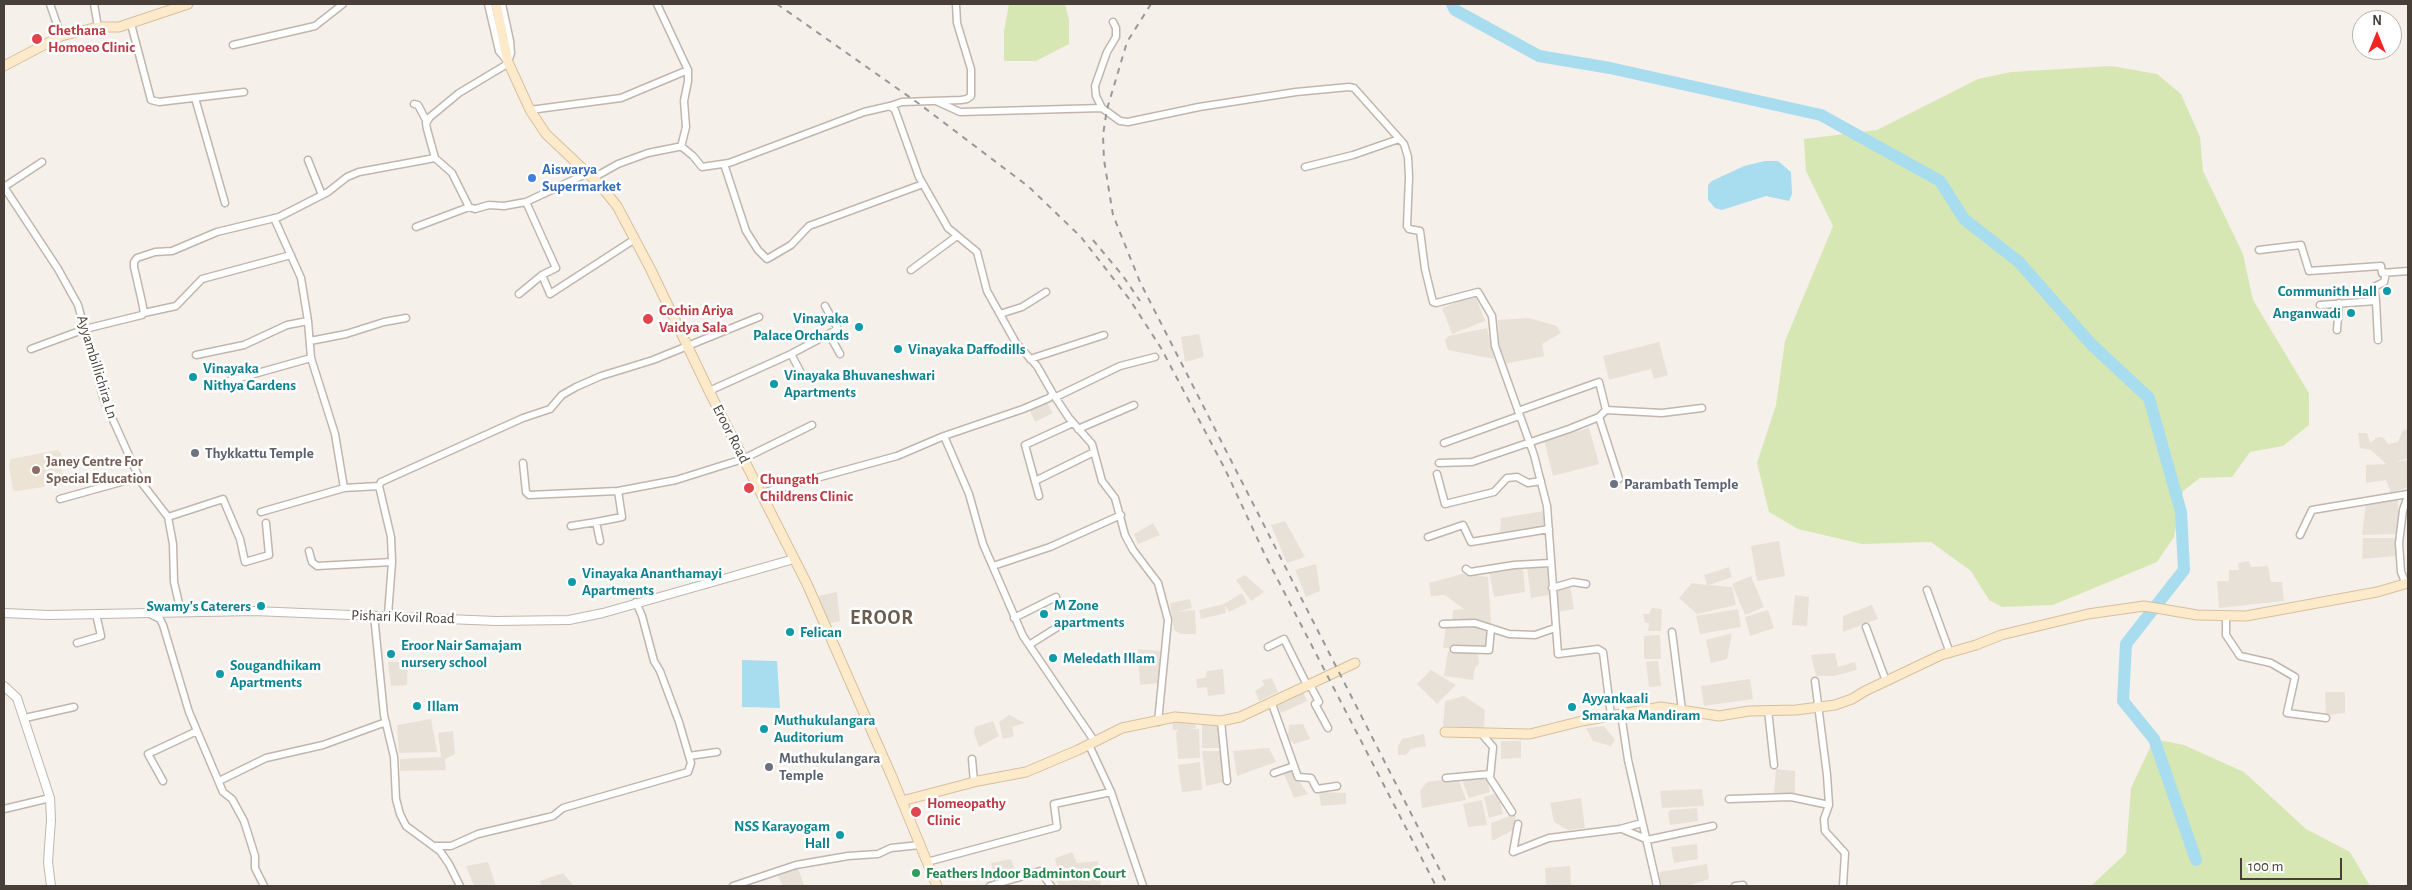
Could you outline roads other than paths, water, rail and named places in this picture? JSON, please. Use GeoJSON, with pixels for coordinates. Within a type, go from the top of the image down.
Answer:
{"type":"FeatureCollection","features":[{"type":"Feature","properties":{"kind":"main road"},"geometry":{"type":"LineString","coordinates":[[4,66],[60,36],[98,27],[119,28],[188,4]]}},
{"type":"Feature","properties":{"kind":"main road","name":"Eroor Road"},"geometry":{"type":"LineString","coordinates":[[496,4],[508,63],[530,110],[546,134],[590,176],[617,206],[635,239],[794,558],[902,801],[937,886]]}},
{"type":"Feature","properties":{"kind":"main road"},"geometry":{"type":"LineString","coordinates":[[1445,732],[1530,734],[1611,715],[1661,706],[1720,716],[1749,711],[1796,710],[1817,707],[1852,699],[1912,668],[1950,653],[2027,628],[2088,614],[2144,606],[2226,618],[2377,592],[2407,583]]}},
{"type":"Feature","properties":{"kind":"main road"},"geometry":{"type":"LineString","coordinates":[[902,801],[974,782],[1026,772],[1122,728],[1175,717],[1221,720],[1240,717],[1272,704],[1355,663]]}},
{"type":"Feature","properties":{"kind":"street"},"geometry":{"type":"LineString","coordinates":[[50,4],[60,36]]}},
{"type":"Feature","properties":{"kind":"street"},"geometry":{"type":"LineString","coordinates":[[94,4],[98,27]]}},
{"type":"Feature","properties":{"kind":"street"},"geometry":{"type":"LineString","coordinates":[[233,45],[315,26],[343,4]]}},
{"type":"Feature","properties":{"kind":"street"},"geometry":{"type":"LineString","coordinates":[[488,4],[499,51],[508,63]]}},
{"type":"Feature","properties":{"kind":"street"},"geometry":{"type":"LineString","coordinates":[[427,122],[430,117],[459,93],[508,63],[511,53],[510,41],[502,4]]}},
{"type":"Feature","properties":{"kind":"street"},"geometry":{"type":"LineString","coordinates":[[656,4],[688,70],[684,101],[686,127],[680,147]]}},
{"type":"Feature","properties":{"kind":"street"},"geometry":{"type":"LineString","coordinates":[[416,227],[468,207],[475,209],[489,205],[504,206],[526,202],[648,153],[680,147],[693,156],[702,167],[724,164],[864,112],[902,102],[968,99],[970,96],[970,69],[957,23],[956,4]]}},
{"type":"Feature","properties":{"kind":"street"},"geometry":{"type":"LineString","coordinates":[[1113,22],[1116,28],[1116,37],[1107,52],[1095,86],[1096,96],[1102,108],[1120,121],[1128,122],[1208,105],[1296,92],[1349,87],[1354,88],[1404,144],[1408,157],[1407,226],[1409,229],[1420,231],[1425,269],[1432,300],[1436,303],[1478,292],[1492,316],[1495,346],[1519,413],[1547,506],[1558,654],[1598,648],[1603,652],[1611,715]]}},
{"type":"Feature","properties":{"kind":"street"},"geometry":{"type":"LineString","coordinates":[[130,24],[151,100],[159,102],[244,92]]}},
{"type":"Feature","properties":{"kind":"street"},"geometry":{"type":"LineString","coordinates":[[530,110],[621,98],[688,70]]}},
{"type":"Feature","properties":{"kind":"street"},"geometry":{"type":"LineString","coordinates":[[195,98],[225,203]]}},
{"type":"Feature","properties":{"kind":"street"},"geometry":{"type":"LineString","coordinates":[[934,100],[960,112],[1102,108]]}},
{"type":"Feature","properties":{"kind":"street"},"geometry":{"type":"LineString","coordinates":[[414,104],[418,105],[427,122],[427,129],[435,158],[452,172],[468,207]]}},
{"type":"Feature","properties":{"kind":"street"},"geometry":{"type":"LineString","coordinates":[[890,106],[895,110],[923,184],[948,228],[977,252],[987,290],[1016,343],[1037,366],[1075,426],[1092,444],[1102,481],[1115,498],[1133,550],[1158,584],[1168,620],[1158,722]]}},
{"type":"Feature","properties":{"kind":"street"},"geometry":{"type":"LineString","coordinates":[[1306,166],[1353,155],[1399,139]]}},
{"type":"Feature","properties":{"kind":"street"},"geometry":{"type":"LineString","coordinates":[[144,313],[134,267],[134,262],[137,258],[155,252],[172,251],[222,230],[274,218],[322,195],[347,177],[359,172],[435,158]]}},
{"type":"Feature","properties":{"kind":"street"},"geometry":{"type":"LineString","coordinates":[[308,160],[322,195]]}},
{"type":"Feature","properties":{"kind":"street"},"geometry":{"type":"LineString","coordinates":[[4,187],[42,162]]}},
{"type":"Feature","properties":{"kind":"street"},"geometry":{"type":"LineString","coordinates":[[724,164],[746,231],[758,250],[767,259],[791,245],[809,226],[923,184]]}},
{"type":"Feature","properties":{"kind":"street","name":"Ayyambillichira Ln"},"geometry":{"type":"LineString","coordinates":[[4,187],[58,269],[78,305],[104,400],[139,477],[168,517],[173,544],[174,582],[181,612]]}},
{"type":"Feature","properties":{"kind":"street"},"geometry":{"type":"LineString","coordinates":[[519,294],[542,275],[556,268],[526,202]]}},
{"type":"Feature","properties":{"kind":"street"},"geometry":{"type":"LineString","coordinates":[[274,218],[301,278],[308,321],[311,358],[333,427],[344,488]]}},
{"type":"Feature","properties":{"kind":"street"},"geometry":{"type":"LineString","coordinates":[[911,270],[957,236]]}},
{"type":"Feature","properties":{"kind":"street"},"geometry":{"type":"LineString","coordinates":[[542,275],[550,294],[635,239]]}},
{"type":"Feature","properties":{"kind":"street"},"geometry":{"type":"LineString","coordinates":[[2260,250],[2301,245],[2309,271],[2381,266],[2382,273],[2408,271]]}},
{"type":"Feature","properties":{"kind":"street"},"geometry":{"type":"LineString","coordinates":[[31,349],[85,329],[176,306],[202,279],[291,255]]}},
{"type":"Feature","properties":{"kind":"street"},"geometry":{"type":"LineString","coordinates":[[2378,340],[2374,287],[2384,282],[2386,273]]}},
{"type":"Feature","properties":{"kind":"street"},"geometry":{"type":"LineString","coordinates":[[1000,314],[1022,307],[1046,292]]}},
{"type":"Feature","properties":{"kind":"street"},"geometry":{"type":"LineString","coordinates":[[2320,305],[2376,301]]}},
{"type":"Feature","properties":{"kind":"street"},"geometry":{"type":"LineString","coordinates":[[2337,330],[2339,303]]}},
{"type":"Feature","properties":{"kind":"street"},"geometry":{"type":"LineString","coordinates":[[709,390],[791,354],[838,329],[825,306]]}},
{"type":"Feature","properties":{"kind":"street"},"geometry":{"type":"LineString","coordinates":[[379,486],[381,482],[490,432],[550,409],[562,395],[576,387],[601,376],[653,360],[759,317]]}},
{"type":"Feature","properties":{"kind":"street"},"geometry":{"type":"LineString","coordinates":[[310,341],[346,334],[384,322],[406,318]]}},
{"type":"Feature","properties":{"kind":"street"},"geometry":{"type":"LineString","coordinates":[[196,355],[244,345],[287,325],[308,321]]}},
{"type":"Feature","properties":{"kind":"street"},"geometry":{"type":"LineString","coordinates":[[829,334],[840,354]]}},
{"type":"Feature","properties":{"kind":"street"},"geometry":{"type":"LineString","coordinates":[[1030,359],[1104,335]]}},
{"type":"Feature","properties":{"kind":"street"},"geometry":{"type":"LineString","coordinates":[[791,354],[800,371]]}},
{"type":"Feature","properties":{"kind":"street"},"geometry":{"type":"LineString","coordinates":[[762,493],[897,456],[944,436],[1008,415],[1120,366],[1155,357]]}},
{"type":"Feature","properties":{"kind":"street"},"geometry":{"type":"LineString","coordinates":[[214,385],[311,358]]}},
{"type":"Feature","properties":{"kind":"street"},"geometry":{"type":"LineString","coordinates":[[1444,443],[1599,382],[1606,410]]}},
{"type":"Feature","properties":{"kind":"street"},"geometry":{"type":"LineString","coordinates":[[1039,496],[1025,445],[1134,405]]}},
{"type":"Feature","properties":{"kind":"street"},"geometry":{"type":"LineString","coordinates":[[1439,463],[1472,462],[1569,429],[1599,417],[1606,410],[1662,413],[1702,408]]}},
{"type":"Feature","properties":{"kind":"street"},"geometry":{"type":"LineString","coordinates":[[1599,417],[1618,479]]}},
{"type":"Feature","properties":{"kind":"street"},"geometry":{"type":"LineString","coordinates":[[523,463],[526,492],[529,495],[618,491],[676,480],[744,459],[812,425]]}},
{"type":"Feature","properties":{"kind":"street"},"geometry":{"type":"LineString","coordinates":[[944,436],[969,494],[981,538],[1014,618],[1029,645],[1092,743],[1143,886]]}},
{"type":"Feature","properties":{"kind":"street"},"geometry":{"type":"LineString","coordinates":[[1035,481],[1094,452]]}},
{"type":"Feature","properties":{"kind":"street"},"geometry":{"type":"LineString","coordinates":[[1437,474],[1445,504],[1494,492],[1507,478],[1517,477],[1528,483],[1541,481]]}},
{"type":"Feature","properties":{"kind":"street"},"geometry":{"type":"LineString","coordinates":[[60,499],[139,477]]}},
{"type":"Feature","properties":{"kind":"street"},"geometry":{"type":"LineString","coordinates":[[261,512],[344,488],[379,486]]}},
{"type":"Feature","properties":{"kind":"street"},"geometry":{"type":"LineString","coordinates":[[379,486],[387,512],[392,562],[388,615]]}},
{"type":"Feature","properties":{"kind":"street"},"geometry":{"type":"LineString","coordinates":[[571,526],[622,517],[618,491]]}},
{"type":"Feature","properties":{"kind":"street"},"geometry":{"type":"LineString","coordinates":[[2300,534],[2312,510],[2408,495],[2403,510],[2399,543],[2401,572],[2407,583]]}},
{"type":"Feature","properties":{"kind":"street"},"geometry":{"type":"LineString","coordinates":[[168,517],[223,499],[240,538],[245,562],[269,555],[266,523]]}},
{"type":"Feature","properties":{"kind":"street"},"geometry":{"type":"LineString","coordinates":[[993,566],[1050,547],[1121,515]]}},
{"type":"Feature","properties":{"kind":"street"},"geometry":{"type":"LineString","coordinates":[[596,522],[600,542]]}},
{"type":"Feature","properties":{"kind":"street"},"geometry":{"type":"LineString","coordinates":[[1428,537],[1463,525],[1471,542],[1549,529]]}},
{"type":"Feature","properties":{"kind":"street"},"geometry":{"type":"LineString","coordinates":[[309,551],[312,562],[317,566],[392,562]]}},
{"type":"Feature","properties":{"kind":"street","name":"Pishari Kovil Road"},"geometry":{"type":"LineString","coordinates":[[4,612],[48,615],[254,612],[388,615],[496,621],[569,620],[603,613],[794,558]]}},
{"type":"Feature","properties":{"kind":"street"},"geometry":{"type":"LineString","coordinates":[[1466,569],[1470,572],[1514,565],[1550,563]]}},
{"type":"Feature","properties":{"kind":"street"},"geometry":{"type":"LineString","coordinates":[[1552,588],[1572,582],[1586,584]]}},
{"type":"Feature","properties":{"kind":"street"},"geometry":{"type":"LineString","coordinates":[[1927,590],[1950,653]]}},
{"type":"Feature","properties":{"kind":"street"},"geometry":{"type":"LineString","coordinates":[[1014,618],[1056,597]]}},
{"type":"Feature","properties":{"kind":"street"},"geometry":{"type":"LineString","coordinates":[[433,846],[451,846],[478,834],[552,816],[563,808],[685,774],[691,768],[689,756],[669,694],[654,661],[642,616],[636,602]]}},
{"type":"Feature","properties":{"kind":"street"},"geometry":{"type":"LineString","coordinates":[[146,613],[160,619],[164,625],[165,636],[197,731],[223,792],[232,799],[244,821],[255,856],[255,868],[264,886]]}},
{"type":"Feature","properties":{"kind":"street"},"geometry":{"type":"LineString","coordinates":[[77,643],[102,636],[96,614]]}},
{"type":"Feature","properties":{"kind":"street"},"geometry":{"type":"LineString","coordinates":[[374,615],[376,650],[386,722],[394,757],[396,799],[400,814],[406,826],[440,851],[450,864],[460,886]]}},
{"type":"Feature","properties":{"kind":"street"},"geometry":{"type":"LineString","coordinates":[[2226,618],[2226,635],[2240,656],[2271,663],[2295,677],[2287,713],[2326,718]]}},
{"type":"Feature","properties":{"kind":"street"},"geometry":{"type":"LineString","coordinates":[[1029,645],[1064,623]]}},
{"type":"Feature","properties":{"kind":"street"},"geometry":{"type":"LineString","coordinates":[[1443,624],[1474,623],[1509,634],[1535,635],[1555,628]]}},
{"type":"Feature","properties":{"kind":"street"},"geometry":{"type":"LineString","coordinates":[[1866,627],[1886,681]]}},
{"type":"Feature","properties":{"kind":"street"},"geometry":{"type":"LineString","coordinates":[[1454,648],[1489,650],[1491,628]]}},
{"type":"Feature","properties":{"kind":"street"},"geometry":{"type":"LineString","coordinates":[[1672,632],[1682,710]]}},
{"type":"Feature","properties":{"kind":"street"},"geometry":{"type":"LineString","coordinates":[[1268,647],[1284,639],[1319,702],[1315,704],[1328,728]]}},
{"type":"Feature","properties":{"kind":"street"},"geometry":{"type":"LineString","coordinates":[[1815,681],[1827,775],[1829,805],[1824,819],[1825,831],[1846,852],[1844,886]]}},
{"type":"Feature","properties":{"kind":"street"},"geometry":{"type":"LineString","coordinates":[[4,686],[17,698],[50,798],[51,820],[48,862],[51,886]]}},
{"type":"Feature","properties":{"kind":"street"},"geometry":{"type":"LineString","coordinates":[[1272,704],[1298,777],[1311,778],[1317,789],[1337,786]]}},
{"type":"Feature","properties":{"kind":"street"},"geometry":{"type":"LineString","coordinates":[[24,718],[74,707]]}},
{"type":"Feature","properties":{"kind":"street"},"geometry":{"type":"LineString","coordinates":[[1768,710],[1774,765]]}},
{"type":"Feature","properties":{"kind":"street"},"geometry":{"type":"LineString","coordinates":[[1621,714],[1628,760],[1657,886]]}},
{"type":"Feature","properties":{"kind":"street"},"geometry":{"type":"LineString","coordinates":[[1221,720],[1227,781]]}},
{"type":"Feature","properties":{"kind":"street"},"geometry":{"type":"LineString","coordinates":[[219,781],[266,758],[323,745],[386,722]]}},
{"type":"Feature","properties":{"kind":"street"},"geometry":{"type":"LineString","coordinates":[[163,781],[148,754],[197,731]]}},
{"type":"Feature","properties":{"kind":"street"},"geometry":{"type":"LineString","coordinates":[[1481,733],[1493,747],[1490,778],[1512,812]]}},
{"type":"Feature","properties":{"kind":"street"},"geometry":{"type":"LineString","coordinates":[[689,756],[718,752]]}},
{"type":"Feature","properties":{"kind":"street"},"geometry":{"type":"LineString","coordinates":[[972,760],[974,782]]}},
{"type":"Feature","properties":{"kind":"street"},"geometry":{"type":"LineString","coordinates":[[1274,773],[1294,766]]}},
{"type":"Feature","properties":{"kind":"street"},"geometry":{"type":"LineString","coordinates":[[1446,778],[1490,774]]}},
{"type":"Feature","properties":{"kind":"street"},"geometry":{"type":"LineString","coordinates":[[927,862],[1057,827],[1054,804],[1111,792]]}},
{"type":"Feature","properties":{"kind":"street"},"geometry":{"type":"LineString","coordinates":[[1729,799],[1791,797],[1829,805]]}},
{"type":"Feature","properties":{"kind":"street"},"geometry":{"type":"LineString","coordinates":[[4,809],[50,798]]}},
{"type":"Feature","properties":{"kind":"street"},"geometry":{"type":"LineString","coordinates":[[1518,824],[1513,852],[1549,838],[1622,829],[1642,823]]}},
{"type":"Feature","properties":{"kind":"street"},"geometry":{"type":"LineString","coordinates":[[1622,829],[1646,840],[1713,826]]}},
{"type":"Feature","properties":{"kind":"street"},"geometry":{"type":"LineString","coordinates":[[733,886],[796,865],[848,856],[878,854],[892,848],[920,845]]}},
{"type":"Feature","properties":{"kind":"street"},"geometry":{"type":"LineString","coordinates":[[990,886],[1040,871],[1051,886]]}},
{"type":"Feature","properties":{"kind":"street"},"geometry":{"type":"LineString","coordinates":[[1735,886],[1743,885]]}},
{"type":"Feature","properties":{"kind":"water"},"geometry":{"type":"Polygon","coordinates":[[[1765,161],[1778,161],[1791,172],[1792,194],[1789,201],[1766,196],[1722,210],[1715,208],[1708,200],[1708,185],[1712,181],[1744,166],[1765,161]]]}},
{"type":"Feature","properties":{"kind":"water"},"geometry":{"type":"Polygon","coordinates":[[[742,660],[777,661],[780,708],[742,707],[742,660]]]}},
{"type":"Feature","properties":{"kind":"waterway"},"geometry":{"type":"LineString","coordinates":[[1452,4],[1455,10],[1539,56],[1610,68],[1821,115],[1940,181],[1964,219],[2019,262],[2091,344],[2149,398],[2181,512],[2184,570],[2126,644],[2123,701],[2154,739],[2196,860]]}},
{"type":"Feature","properties":{"kind":"railway"},"geometry":{"type":"LineString","coordinates":[[777,4],[918,103],[1029,187],[1081,237],[1130,300],[1161,348],[1225,469],[1265,555],[1436,886]]}},
{"type":"Feature","properties":{"kind":"railway"},"geometry":{"type":"LineString","coordinates":[[1151,4],[1127,42],[1107,109],[1103,135],[1104,160],[1113,215],[1140,282],[1448,886]]}},
{"type":"Feature","properties":{"kind":"railway"},"geometry":{"type":"LineString","coordinates":[[1093,240],[1123,276],[1140,301]]}},
{"type":"Feature","properties":{"kind":"place","name":"Chethana Homoeo Clinic"},"geometry":{"type":"Point","coordinates":[37,39]}},
{"type":"Feature","properties":{"kind":"place","name":"Aiswarya Supermarket"},"geometry":{"type":"Point","coordinates":[532,178]}},
{"type":"Feature","properties":{"kind":"place","name":"Communith Hall"},"geometry":{"type":"Point","coordinates":[2387,291]}},
{"type":"Feature","properties":{"kind":"place","name":"Anganwadi"},"geometry":{"type":"Point","coordinates":[2351,313]}},
{"type":"Feature","properties":{"kind":"place","name":"Cochin Ariya Vaidya Sala"},"geometry":{"type":"Point","coordinates":[648,319]}},
{"type":"Feature","properties":{"kind":"place","name":"Vinayaka Palace Orchards"},"geometry":{"type":"Point","coordinates":[859,327]}},
{"type":"Feature","properties":{"kind":"place","name":"Vinayaka Daffodills"},"geometry":{"type":"Point","coordinates":[898,349]}},
{"type":"Feature","properties":{"kind":"place","name":"Vinayaka Nithya Gardens"},"geometry":{"type":"Point","coordinates":[193,377]}},
{"type":"Feature","properties":{"kind":"place","name":"Vinayaka Bhuvaneshwari Apartments"},"geometry":{"type":"Point","coordinates":[774,384]}},
{"type":"Feature","properties":{"kind":"place","name":"Thykkattu Temple"},"geometry":{"type":"Point","coordinates":[195,453]}},
{"type":"Feature","properties":{"kind":"place","name":"Janey Centre For Special Education"},"geometry":{"type":"Point","coordinates":[36,470]}},
{"type":"Feature","properties":{"kind":"place","name":"Parambath Temple"},"geometry":{"type":"Point","coordinates":[1614,484]}},
{"type":"Feature","properties":{"kind":"place","name":"Chungath Childrens Clinic"},"geometry":{"type":"Point","coordinates":[749,488]}},
{"type":"Feature","properties":{"kind":"place","name":"Vinayaka Ananthamayi Apartments"},"geometry":{"type":"Point","coordinates":[572,582]}},
{"type":"Feature","properties":{"kind":"place","name":"Swamy's Caterers"},"geometry":{"type":"Point","coordinates":[261,606]}},
{"type":"Feature","properties":{"kind":"place","name":"M Zone apartments"},"geometry":{"type":"Point","coordinates":[1044,614]}},
{"type":"Feature","properties":{"kind":"place","name":"Felican"},"geometry":{"type":"Point","coordinates":[790,632]}},
{"type":"Feature","properties":{"kind":"place","name":"Eroor Nair Samajam nursery school"},"geometry":{"type":"Point","coordinates":[391,654]}},
{"type":"Feature","properties":{"kind":"place","name":"Meledath Illam"},"geometry":{"type":"Point","coordinates":[1053,658]}},
{"type":"Feature","properties":{"kind":"place","name":"Sougandhikam Apartments"},"geometry":{"type":"Point","coordinates":[220,674]}},
{"type":"Feature","properties":{"kind":"place","name":"Illam"},"geometry":{"type":"Point","coordinates":[417,706]}},
{"type":"Feature","properties":{"kind":"place","name":"Ayyankaali Smaraka Mandiram"},"geometry":{"type":"Point","coordinates":[1572,707]}},
{"type":"Feature","properties":{"kind":"place","name":"Muthukulangara Auditorium"},"geometry":{"type":"Point","coordinates":[764,729]}},
{"type":"Feature","properties":{"kind":"place","name":"Muthukulangara Temple"},"geometry":{"type":"Point","coordinates":[769,767]}},
{"type":"Feature","properties":{"kind":"place","name":"Homeopathy Clinic"},"geometry":{"type":"Point","coordinates":[916,812]}},
{"type":"Feature","properties":{"kind":"place","name":"NSS Karayogam Hall"},"geometry":{"type":"Point","coordinates":[840,835]}},
{"type":"Feature","properties":{"kind":"place","name":"Feathers Indoor Badminton Court"},"geometry":{"type":"Point","coordinates":[916,873]}},
{"type":"Feature","properties":{"kind":"district","name":"EROOR"},"geometry":{"type":"Point","coordinates":[882,618]}}]}
